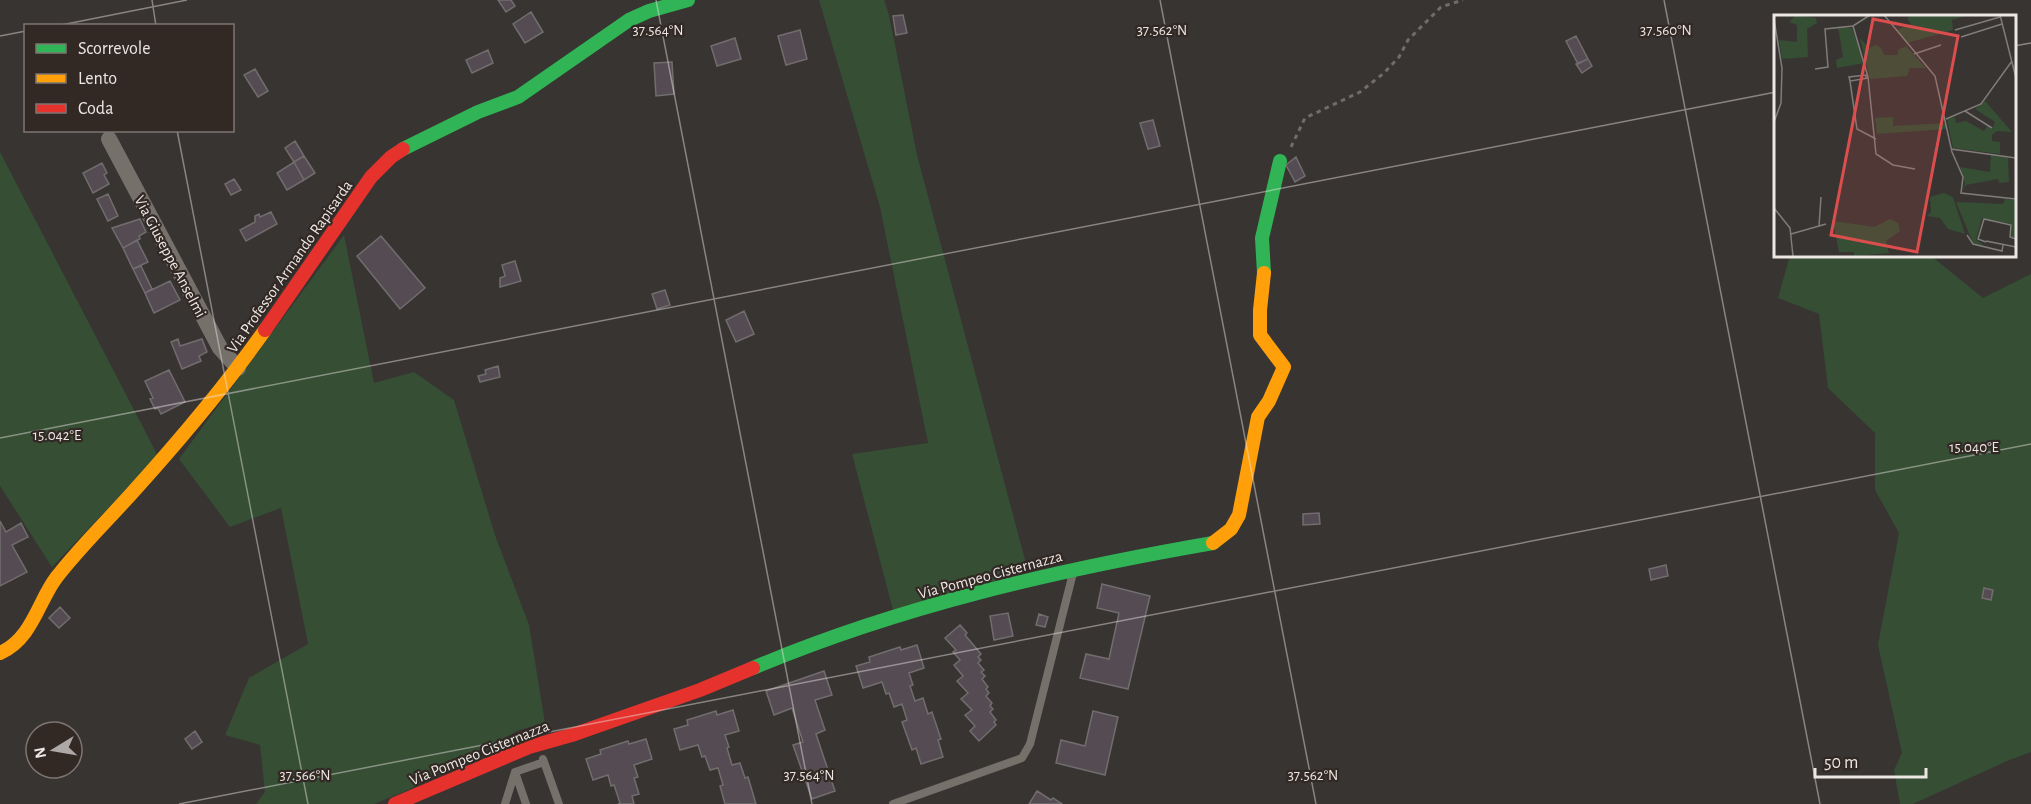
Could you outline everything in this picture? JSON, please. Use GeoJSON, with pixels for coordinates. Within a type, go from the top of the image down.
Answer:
{"type":"FeatureCollection","features":[{"type":"Feature","properties":{"kind":"street","name":"Via Professor Armando Rapisarda"},"geometry":{"type":"LineString","coordinates":[[0,653],[11,648],[37,615],[55,579],[179,441],[238,368],[371,177],[391,157],[408,145],[478,112],[518,97],[629,20],[649,11],[688,0]]}},
{"type":"Feature","properties":{"kind":"street","name":"Via Giuseppe Anselmi"},"geometry":{"type":"LineString","coordinates":[[109,139],[220,348],[238,368]]}},
{"type":"Feature","properties":{"kind":"street","name":"Via Pompeo Cisternazza"},"geometry":{"type":"LineString","coordinates":[[395,804],[538,744],[700,690],[770,661],[867,626],[959,597],[1151,553],[1215,543],[1231,530],[1239,515],[1258,417],[1269,401],[1284,367],[1260,335],[1264,276],[1262,238],[1280,161]]}},
{"type":"Feature","properties":{"kind":"lane"},"geometry":{"type":"LineString","coordinates":[[892,804],[1022,758],[1030,744],[1074,570]]}},
{"type":"Feature","properties":{"kind":"lane"},"geometry":{"type":"LineString","coordinates":[[538,744],[559,804]]}},
{"type":"Feature","properties":{"kind":"lane"},"geometry":{"type":"LineString","coordinates":[[515,772],[544,762]]}},
{"type":"Feature","properties":{"kind":"lane"},"geometry":{"type":"LineString","coordinates":[[505,804],[515,772]]}},
{"type":"Feature","properties":{"kind":"lane"},"geometry":{"type":"LineString","coordinates":[[515,772],[526,804]]}},
{"type":"Feature","properties":{"kind":"path"},"geometry":{"type":"LineString","coordinates":[[1280,161],[1295,142],[1305,118],[1360,92],[1399,57],[1408,40],[1428,18],[1441,7],[1463,0]]}},
{"type":"Feature","properties":{"kind":"green space"},"geometry":{"type":"Polygon","coordinates":[[[819,0],[884,0],[917,155],[1028,571],[893,610],[852,454],[928,443],[880,207],[819,0]]]}},
{"type":"Feature","properties":{"kind":"green space"},"geometry":{"type":"Polygon","coordinates":[[[0,152],[158,456],[52,567],[0,486],[0,152]]]}},
{"type":"Feature","properties":{"kind":"green space"},"geometry":{"type":"Polygon","coordinates":[[[344,235],[374,383],[414,372],[454,400],[495,535],[529,625],[545,723],[519,730],[408,790],[374,804],[256,804],[265,792],[260,745],[225,735],[249,678],[308,644],[281,508],[230,527],[179,459],[344,235]]]}},
{"type":"Feature","properties":{"kind":"green space"},"geometry":{"type":"Polygon","coordinates":[[[1790,256],[1931,256],[1983,298],[2031,274],[2031,752],[1913,804],[1900,804],[1894,770],[1902,753],[1878,645],[1899,533],[1875,490],[1875,433],[1828,388],[1819,314],[1778,298],[1790,256]]]}},
{"type":"Feature","properties":{"kind":"building"},"geometry":{"type":"Polygon","coordinates":[[[498,0],[511,0],[515,6],[506,12],[498,0]]]}},
{"type":"Feature","properties":{"kind":"building"},"geometry":{"type":"Polygon","coordinates":[[[531,12],[543,32],[525,43],[513,24],[531,12]]]}},
{"type":"Feature","properties":{"kind":"building"},"geometry":{"type":"Polygon","coordinates":[[[903,15],[907,33],[896,35],[893,16],[903,15]]]}},
{"type":"Feature","properties":{"kind":"building"},"geometry":{"type":"Polygon","coordinates":[[[800,30],[807,59],[786,65],[778,36],[800,30]]]}},
{"type":"Feature","properties":{"kind":"building"},"geometry":{"type":"Polygon","coordinates":[[[1576,36],[1588,59],[1578,64],[1566,41],[1576,36]]]}},
{"type":"Feature","properties":{"kind":"building"},"geometry":{"type":"Polygon","coordinates":[[[735,38],[741,59],[717,66],[711,46],[735,38]]]}},
{"type":"Feature","properties":{"kind":"building"},"geometry":{"type":"Polygon","coordinates":[[[488,50],[493,63],[472,73],[466,60],[488,50]]]}},
{"type":"Feature","properties":{"kind":"building"},"geometry":{"type":"Polygon","coordinates":[[[1588,59],[1592,66],[1582,73],[1576,64],[1588,59]]]}},
{"type":"Feature","properties":{"kind":"building"},"geometry":{"type":"Polygon","coordinates":[[[672,62],[674,94],[656,96],[654,63],[672,62]]]}},
{"type":"Feature","properties":{"kind":"building"},"geometry":{"type":"Polygon","coordinates":[[[255,69],[268,91],[258,97],[244,75],[255,69]]]}},
{"type":"Feature","properties":{"kind":"building"},"geometry":{"type":"Polygon","coordinates":[[[1153,120],[1160,146],[1148,149],[1140,123],[1153,120]]]}},
{"type":"Feature","properties":{"kind":"building"},"geometry":{"type":"Polygon","coordinates":[[[295,141],[304,156],[294,162],[285,148],[295,141]]]}},
{"type":"Feature","properties":{"kind":"building"},"geometry":{"type":"Polygon","coordinates":[[[304,156],[315,173],[304,180],[294,162],[304,156]]]}},
{"type":"Feature","properties":{"kind":"building"},"geometry":{"type":"Polygon","coordinates":[[[1296,157],[1305,176],[1295,182],[1286,165],[1296,157]]]}},
{"type":"Feature","properties":{"kind":"building"},"geometry":{"type":"Polygon","coordinates":[[[294,162],[304,180],[287,190],[277,173],[294,162]]]}},
{"type":"Feature","properties":{"kind":"building"},"geometry":{"type":"Polygon","coordinates":[[[102,163],[107,173],[104,175],[109,184],[93,193],[83,173],[102,163]]]}},
{"type":"Feature","properties":{"kind":"building"},"geometry":{"type":"Polygon","coordinates":[[[234,179],[241,190],[231,195],[225,184],[234,179]]]}},
{"type":"Feature","properties":{"kind":"building"},"geometry":{"type":"Polygon","coordinates":[[[108,194],[118,216],[108,221],[97,199],[108,194]]]}},
{"type":"Feature","properties":{"kind":"building"},"geometry":{"type":"Polygon","coordinates":[[[271,212],[277,224],[246,241],[240,230],[255,222],[255,216],[259,214],[260,217],[271,212]]]}},
{"type":"Feature","properties":{"kind":"building"},"geometry":{"type":"Polygon","coordinates":[[[140,219],[146,232],[139,236],[140,239],[123,248],[112,228],[140,219]]]}},
{"type":"Feature","properties":{"kind":"building"},"geometry":{"type":"Polygon","coordinates":[[[381,236],[425,288],[400,309],[357,256],[381,236]]]}},
{"type":"Feature","properties":{"kind":"building"},"geometry":{"type":"Polygon","coordinates":[[[137,240],[148,262],[133,269],[123,248],[137,240]]]}},
{"type":"Feature","properties":{"kind":"building"},"geometry":{"type":"Polygon","coordinates":[[[515,261],[521,281],[500,287],[500,278],[505,276],[502,265],[515,261]]]}},
{"type":"Feature","properties":{"kind":"building"},"geometry":{"type":"Polygon","coordinates":[[[141,266],[152,289],[145,293],[133,269],[141,266]]]}},
{"type":"Feature","properties":{"kind":"building"},"geometry":{"type":"Polygon","coordinates":[[[170,281],[180,300],[154,313],[145,293],[170,281]]]}},
{"type":"Feature","properties":{"kind":"building"},"geometry":{"type":"Polygon","coordinates":[[[665,290],[670,305],[657,309],[652,294],[665,290]]]}},
{"type":"Feature","properties":{"kind":"building"},"geometry":{"type":"Polygon","coordinates":[[[744,311],[754,334],[736,342],[726,320],[744,311]]]}},
{"type":"Feature","properties":{"kind":"building"},"geometry":{"type":"Polygon","coordinates":[[[178,339],[180,346],[202,339],[207,352],[199,356],[201,361],[182,369],[171,342],[178,339]]]}},
{"type":"Feature","properties":{"kind":"building"},"geometry":{"type":"Polygon","coordinates":[[[498,366],[500,377],[480,382],[478,376],[486,374],[485,370],[498,366]]]}},
{"type":"Feature","properties":{"kind":"building"},"geometry":{"type":"Polygon","coordinates":[[[169,370],[185,402],[161,414],[158,408],[155,409],[150,399],[153,398],[145,381],[169,370]]]}},
{"type":"Feature","properties":{"kind":"building"},"geometry":{"type":"Polygon","coordinates":[[[1319,513],[1320,524],[1303,525],[1303,514],[1319,513]]]}},
{"type":"Feature","properties":{"kind":"building"},"geometry":{"type":"Polygon","coordinates":[[[0,521],[6,532],[21,523],[28,537],[12,545],[27,572],[0,586],[0,521]]]}},
{"type":"Feature","properties":{"kind":"building"},"geometry":{"type":"Polygon","coordinates":[[[1666,565],[1668,576],[1651,580],[1649,569],[1666,565]]]}},
{"type":"Feature","properties":{"kind":"building"},"geometry":{"type":"Polygon","coordinates":[[[1102,584],[1150,596],[1128,689],[1080,678],[1086,654],[1109,659],[1119,613],[1097,608],[1102,584]]]}},
{"type":"Feature","properties":{"kind":"building"},"geometry":{"type":"Polygon","coordinates":[[[1984,588],[1993,590],[1991,600],[1982,598],[1984,588]]]}},
{"type":"Feature","properties":{"kind":"building"},"geometry":{"type":"Polygon","coordinates":[[[60,607],[70,618],[59,628],[49,618],[60,607]]]}},
{"type":"Feature","properties":{"kind":"building"},"geometry":{"type":"Polygon","coordinates":[[[1008,613],[1013,636],[994,640],[990,616],[1008,613]]]}},
{"type":"Feature","properties":{"kind":"building"},"geometry":{"type":"Polygon","coordinates":[[[1039,614],[1048,617],[1045,627],[1036,625],[1039,614]]]}},
{"type":"Feature","properties":{"kind":"building"},"geometry":{"type":"Polygon","coordinates":[[[960,625],[967,633],[965,635],[981,654],[978,657],[981,660],[978,663],[984,670],[981,672],[985,676],[982,679],[989,693],[986,696],[992,703],[990,706],[993,709],[990,712],[996,720],[994,722],[996,725],[979,741],[970,731],[975,726],[965,715],[972,710],[961,699],[968,693],[957,681],[963,676],[954,665],[960,660],[953,652],[956,650],[945,638],[960,625]]]}},
{"type":"Feature","properties":{"kind":"building"},"geometry":{"type":"Polygon","coordinates":[[[917,645],[924,668],[909,673],[913,685],[910,686],[915,701],[923,698],[928,714],[932,712],[941,739],[938,740],[943,757],[921,764],[916,748],[912,750],[902,722],[907,720],[902,704],[894,707],[882,682],[863,688],[856,666],[870,662],[869,657],[900,647],[901,650],[917,645]]]}},
{"type":"Feature","properties":{"kind":"building"},"geometry":{"type":"Polygon","coordinates":[[[824,671],[832,695],[815,700],[825,730],[816,734],[835,791],[812,799],[793,745],[803,742],[792,708],[774,715],[766,691],[824,671]]]}},
{"type":"Feature","properties":{"kind":"building"},"geometry":{"type":"Polygon","coordinates":[[[733,710],[739,731],[725,735],[729,747],[727,748],[732,765],[740,763],[745,778],[748,777],[756,804],[725,804],[718,768],[710,770],[698,745],[680,750],[674,729],[688,725],[687,720],[716,711],[717,715],[733,710]]]}},
{"type":"Feature","properties":{"kind":"building"},"geometry":{"type":"Polygon","coordinates":[[[1093,711],[1118,717],[1105,775],[1056,763],[1061,740],[1085,746],[1093,711]]]}},
{"type":"Feature","properties":{"kind":"building"},"geometry":{"type":"Polygon","coordinates":[[[195,731],[202,742],[192,749],[185,739],[195,731]]]}},
{"type":"Feature","properties":{"kind":"building"},"geometry":{"type":"Polygon","coordinates":[[[646,739],[652,759],[634,765],[638,777],[634,778],[639,794],[632,796],[634,804],[618,804],[620,803],[614,785],[611,786],[608,775],[593,780],[586,759],[601,754],[600,750],[628,741],[629,744],[646,739]]]}},
{"type":"Feature","properties":{"kind":"building"},"geometry":{"type":"Polygon","coordinates":[[[1037,791],[1051,800],[1053,798],[1062,804],[1029,804],[1037,791]]]}},
{"type":"Feature","properties":{"kind":"traffic: fast"},"geometry":{"type":"LineString","coordinates":[[403,149],[478,112],[518,97],[629,20],[649,11],[688,0]]}},
{"type":"Feature","properties":{"kind":"traffic: fast"},"geometry":{"type":"LineString","coordinates":[[1264,273],[1262,238],[1280,161]]}},
{"type":"Feature","properties":{"kind":"traffic: fast"},"geometry":{"type":"LineString","coordinates":[[753,668],[865,626],[980,592],[1096,565],[1213,543]]}},
{"type":"Feature","properties":{"kind":"traffic: slow"},"geometry":{"type":"LineString","coordinates":[[1213,543],[1231,529],[1239,515],[1258,417],[1269,401],[1284,367],[1260,335],[1264,273]]}},
{"type":"Feature","properties":{"kind":"traffic: slow"},"geometry":{"type":"LineString","coordinates":[[0,653],[20,639],[56,578],[184,434],[234,373],[265,330]]}},
{"type":"Feature","properties":{"kind":"traffic: jam"},"geometry":{"type":"LineString","coordinates":[[265,330],[371,177],[391,157],[403,149]]}},
{"type":"Feature","properties":{"kind":"traffic: jam"},"geometry":{"type":"LineString","coordinates":[[395,804],[529,747],[575,734],[700,690],[753,668]]}}]}
